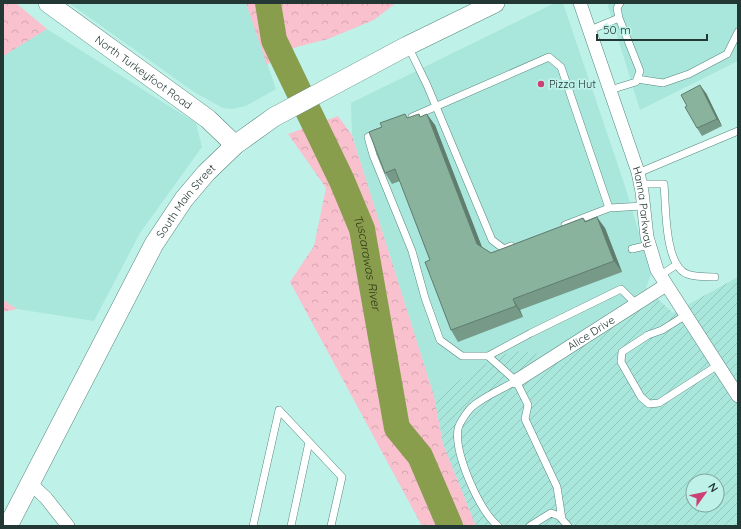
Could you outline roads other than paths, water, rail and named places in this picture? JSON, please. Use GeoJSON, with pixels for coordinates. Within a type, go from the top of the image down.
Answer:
{"type":"FeatureCollection","features":[{"type":"Feature","properties":{"kind":"main road","name":"North Turkeyfoot Road"},"geometry":{"type":"LineString","coordinates":[[48,3],[208,119],[235,145]]}},
{"type":"Feature","properties":{"kind":"main road","name":"South Main Street"},"geometry":{"type":"LineString","coordinates":[[8,526],[154,244],[184,198],[206,173],[235,145],[274,118],[407,46],[495,3]]}},
{"type":"Feature","properties":{"kind":"street","name":"Hanna Parkway"},"geometry":{"type":"LineString","coordinates":[[580,3],[639,178],[648,245],[663,280],[738,396]]}},
{"type":"Feature","properties":{"kind":"street","name":"Alice Drive"},"geometry":{"type":"LineString","coordinates":[[516,381],[636,304],[663,280]]}},
{"type":"Feature","properties":{"kind":"street"},"geometry":{"type":"LineString","coordinates":[[30,483],[46,498],[68,526]]}},
{"type":"Feature","properties":{"kind":"lane"},"geometry":{"type":"LineString","coordinates":[[610,90],[636,82],[640,71],[619,18],[618,8],[620,3]]}},
{"type":"Feature","properties":{"kind":"lane"},"geometry":{"type":"LineString","coordinates":[[590,30],[619,18]]}},
{"type":"Feature","properties":{"kind":"lane"},"geometry":{"type":"LineString","coordinates":[[637,78],[664,83],[689,74],[727,54],[738,32]]}},
{"type":"Feature","properties":{"kind":"lane"},"geometry":{"type":"LineString","coordinates":[[407,46],[436,107],[492,240],[504,249],[518,243]]}},
{"type":"Feature","properties":{"kind":"lane"},"geometry":{"type":"LineString","coordinates":[[402,122],[549,57],[561,67],[609,208]]}},
{"type":"Feature","properties":{"kind":"lane"},"geometry":{"type":"LineString","coordinates":[[388,128],[368,137],[373,155],[412,251],[425,298],[440,340],[462,356],[488,356],[531,333],[621,290],[636,304]]}},
{"type":"Feature","properties":{"kind":"lane"},"geometry":{"type":"LineString","coordinates":[[639,178],[738,131]]}},
{"type":"Feature","properties":{"kind":"lane"},"geometry":{"type":"LineString","coordinates":[[639,178],[664,184],[670,249],[676,265],[686,274],[714,277]]}},
{"type":"Feature","properties":{"kind":"lane"},"geometry":{"type":"LineString","coordinates":[[560,227],[609,208],[643,206]]}},
{"type":"Feature","properties":{"kind":"lane"},"geometry":{"type":"LineString","coordinates":[[632,249],[648,245]]}},
{"type":"Feature","properties":{"kind":"lane"},"geometry":{"type":"LineString","coordinates":[[663,280],[676,265]]}},
{"type":"Feature","properties":{"kind":"lane"},"geometry":{"type":"LineString","coordinates":[[686,315],[662,330],[648,335],[622,352],[621,362],[641,396],[649,404],[659,403],[718,365]]}},
{"type":"Feature","properties":{"kind":"lane"},"geometry":{"type":"LineString","coordinates":[[488,356],[516,381],[528,405],[525,418],[557,487],[562,519]]}},
{"type":"Feature","properties":{"kind":"lane"},"geometry":{"type":"LineString","coordinates":[[498,526],[490,520],[471,484],[461,456],[458,428],[472,406],[516,381]]}},
{"type":"Feature","properties":{"kind":"lane"},"geometry":{"type":"LineString","coordinates":[[253,526],[279,410],[342,477],[331,526]]}},
{"type":"Feature","properties":{"kind":"lane"},"geometry":{"type":"LineString","coordinates":[[291,526],[309,442]]}},
{"type":"Feature","properties":{"kind":"lane"},"geometry":{"type":"LineString","coordinates":[[530,526],[551,513],[562,519],[568,526]]}},
{"type":"Feature","properties":{"kind":"waterway","name":"Tuscarawas River"},"geometry":{"type":"LineString","coordinates":[[268,3],[274,40],[342,181],[362,229],[397,428],[420,456],[450,526]]}},
{"type":"Feature","properties":{"kind":"place","name":"Pizza Hut"},"geometry":{"type":"Point","coordinates":[541,84]}}]}
